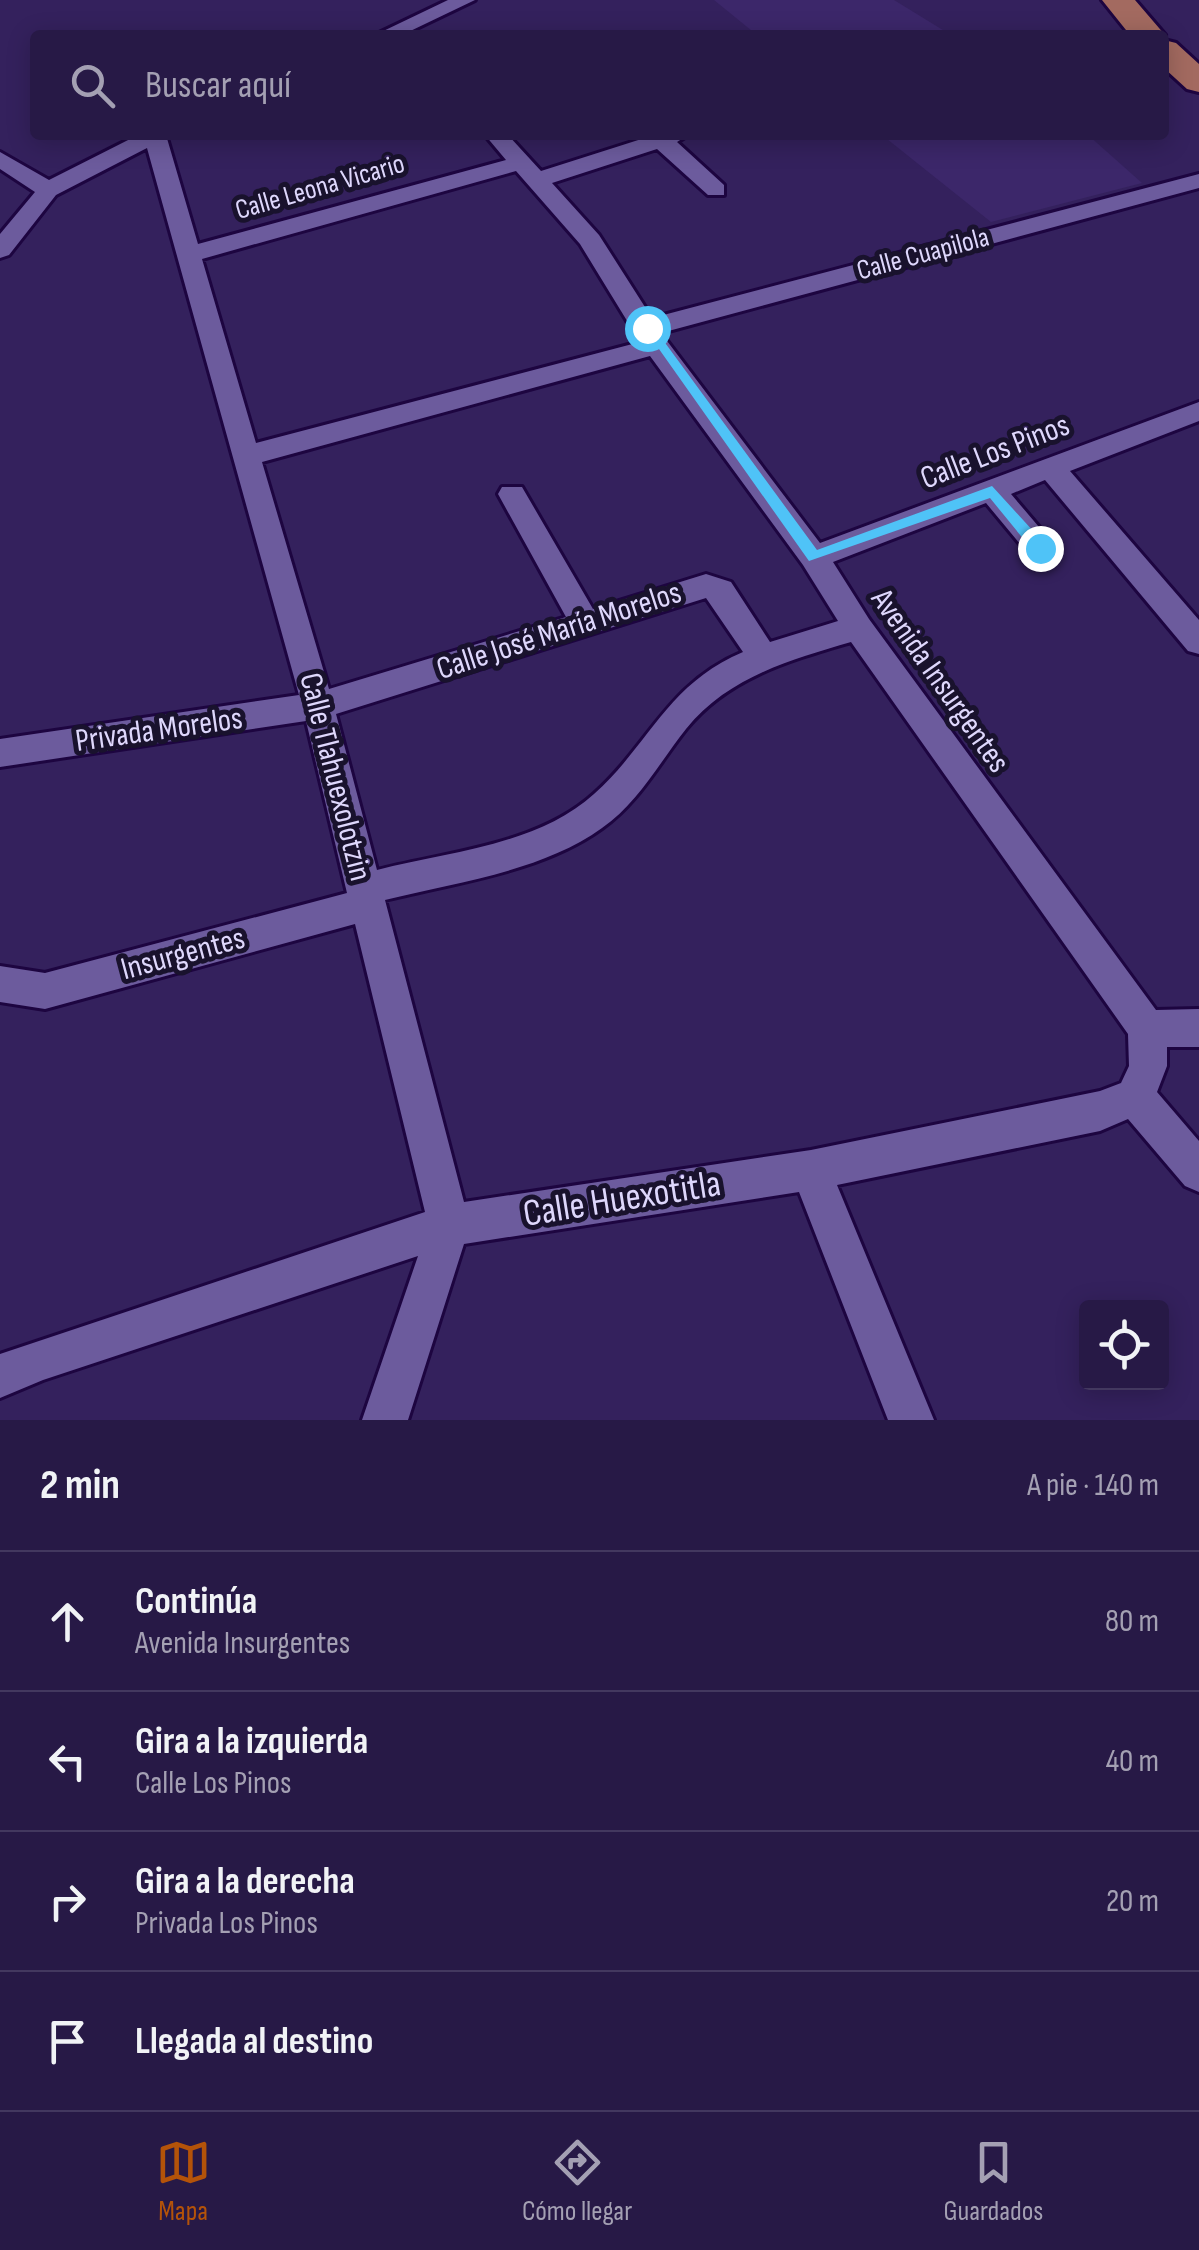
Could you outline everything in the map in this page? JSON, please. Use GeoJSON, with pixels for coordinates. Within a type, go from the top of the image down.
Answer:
{"type":"FeatureCollection","features":[{"type":"Feature","properties":{"kind":"main road"},"geometry":{"type":"LineString","coordinates":[[1118,0],[1144,30]]}},
{"type":"Feature","properties":{"kind":"main road"},"geometry":{"type":"LineString","coordinates":[[1169,55],[1199,82]]}},
{"type":"Feature","properties":{"kind":"street"},"geometry":{"type":"LineString","coordinates":[[399,30],[450,3]]}},
{"type":"Feature","properties":{"kind":"street"},"geometry":{"type":"LineString","coordinates":[[0,250],[48,190],[144,140]]}},
{"type":"Feature","properties":{"kind":"street","name":"Calle Tlahuexolotzin"},"geometry":{"type":"LineString","coordinates":[[156,140],[318,706],[449,1225]]}},
{"type":"Feature","properties":{"kind":"street","name":"Avenida Insurgentes"},"geometry":{"type":"LineString","coordinates":[[501,140],[590,240],[652,337],[814,557],[858,628],[1146,1029]]}},
{"type":"Feature","properties":{"kind":"street","name":"Calle Leona Vicario"},"geometry":{"type":"LineString","coordinates":[[191,254],[662,140]]}},
{"type":"Feature","properties":{"kind":"street"},"geometry":{"type":"LineString","coordinates":[[672,140],[716,190]]}},
{"type":"Feature","properties":{"kind":"street"},"geometry":{"type":"LineString","coordinates":[[0,159],[48,190]]}},
{"type":"Feature","properties":{"kind":"street","name":"Calle Cuapilola"},"geometry":{"type":"LineString","coordinates":[[249,456],[1199,181]]}},
{"type":"Feature","properties":{"kind":"street","name":"Calle Los Pinos"},"geometry":{"type":"LineString","coordinates":[[814,557],[1199,412]]}},
{"type":"Feature","properties":{"kind":"street"},"geometry":{"type":"LineString","coordinates":[[1052,469],[1199,642]]}},
{"type":"Feature","properties":{"kind":"street"},"geometry":{"type":"LineString","coordinates":[[992,491],[1040,548]]}},
{"type":"Feature","properties":{"kind":"street"},"geometry":{"type":"LineString","coordinates":[[512,494],[586,625]]}},
{"type":"Feature","properties":{"kind":"street","name":"Calle José María Morelos"},"geometry":{"type":"LineString","coordinates":[[318,706],[696,588],[714,587],[766,660]]}},
{"type":"Feature","properties":{"kind":"street","name":"Insurgentes"},"geometry":{"type":"LineString","coordinates":[[0,984],[17,990],[45,991],[552,838],[586,821],[614,800],[690,702],[711,685],[766,660],[858,628]]}},
{"type":"Feature","properties":{"kind":"street","name":"Privada Morelos"},"geometry":{"type":"LineString","coordinates":[[0,753],[318,706]]}},
{"type":"Feature","properties":{"kind":"street"},"geometry":{"type":"LineString","coordinates":[[1199,1028],[1146,1029],[1148,1066],[1135,1098],[1199,1172]]}},
{"type":"Feature","properties":{"kind":"street","name":"Calle Huexotitla"},"geometry":{"type":"LineString","coordinates":[[0,1376],[40,1359],[449,1225],[811,1170],[1100,1111],[1135,1098]]}},
{"type":"Feature","properties":{"kind":"street"},"geometry":{"type":"LineString","coordinates":[[811,1170],[911,1420]]}},
{"type":"Feature","properties":{"kind":"street"},"geometry":{"type":"LineString","coordinates":[[385,1420],[449,1225]]}},
{"type":"Feature","properties":{"kind":"shaded area"},"geometry":{"type":"Polygon","coordinates":[[[714,0],[894,0],[943,30],[751,30],[714,0]]]}},
{"type":"Feature","properties":{"kind":"shaded area"},"geometry":{"type":"Polygon","coordinates":[[[888,140],[1094,140],[1142,183],[991,222],[888,140]]]}},
{"type":"Feature","properties":{"kind":"route"},"geometry":{"type":"LineString","coordinates":[[647,328],[656,346],[814,557],[992,491],[1040,548]]}}]}
